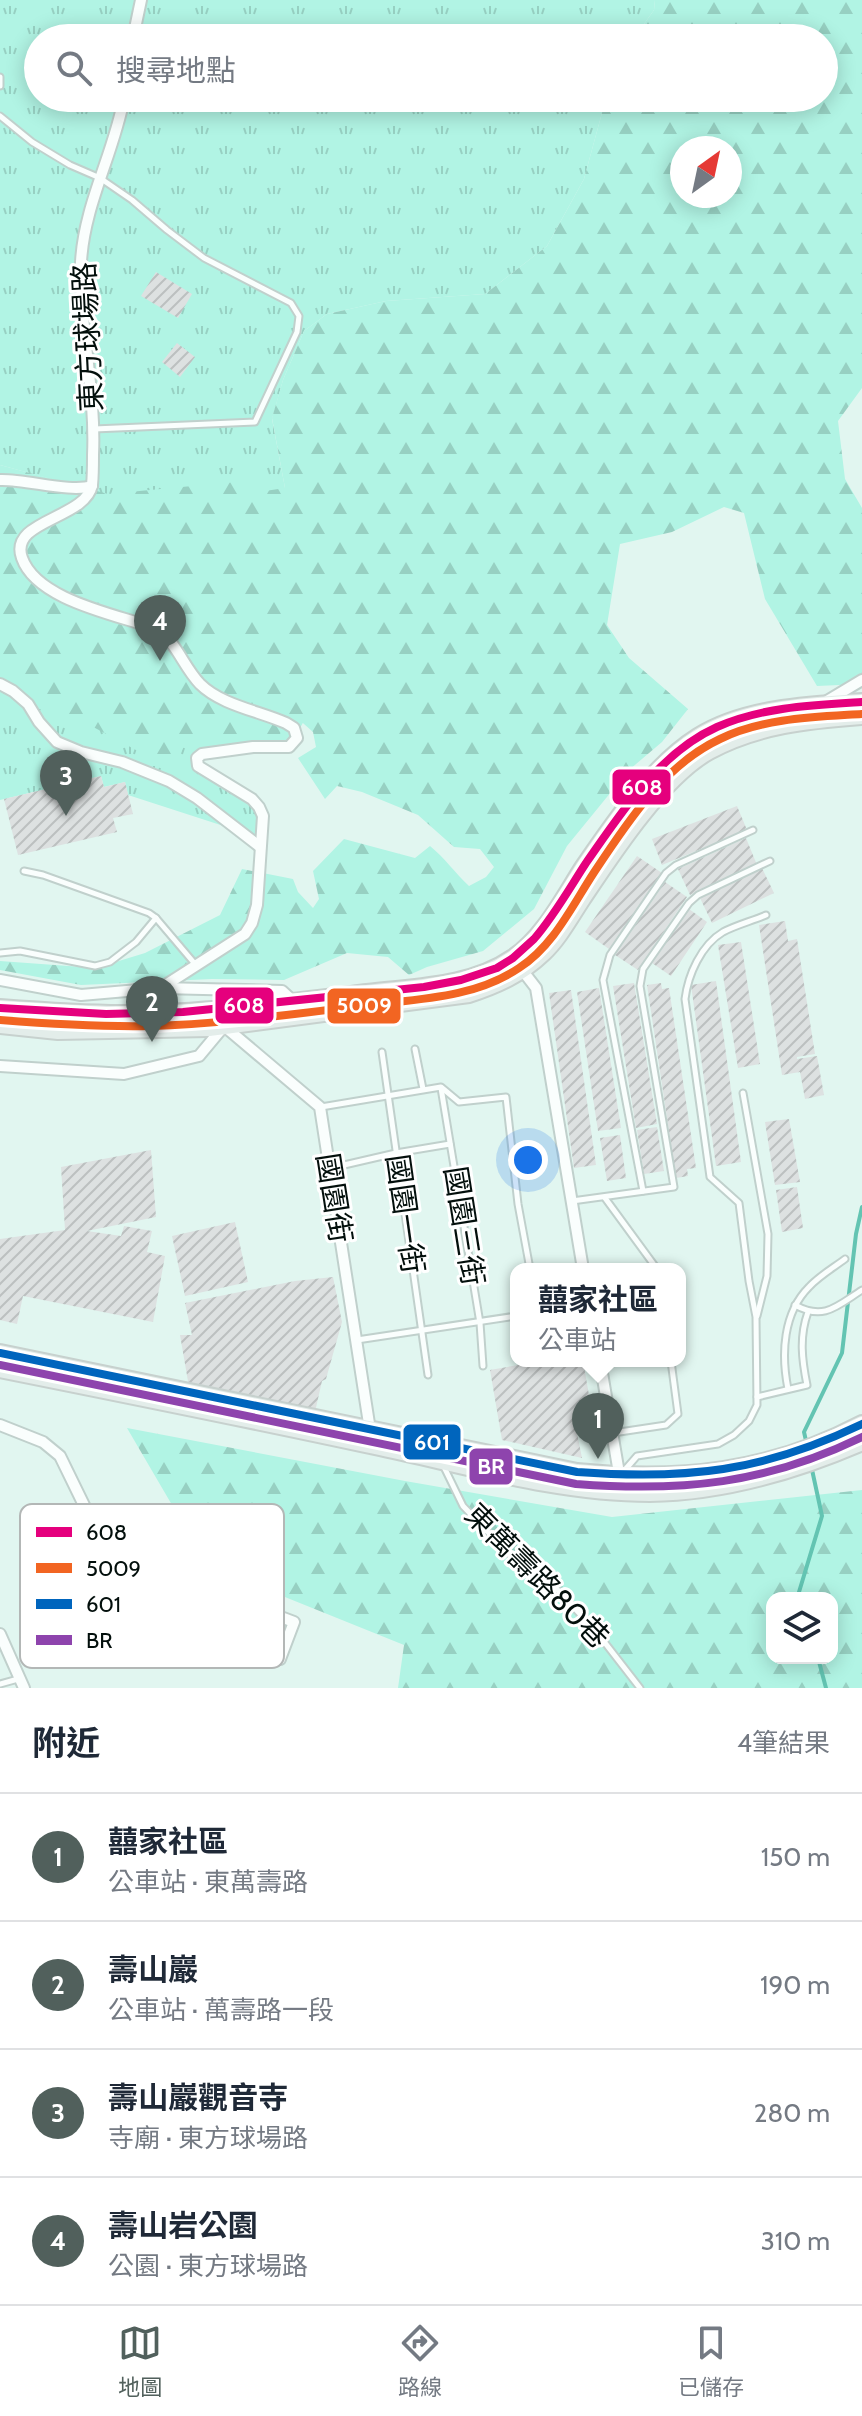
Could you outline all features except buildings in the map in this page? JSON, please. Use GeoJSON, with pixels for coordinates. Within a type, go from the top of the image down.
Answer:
{"type":"FeatureCollection","features":[{"type":"Feature","properties":{"kind":"main road"},"geometry":{"type":"LineString","coordinates":[[0,1025],[58,1031],[119,1031],[294,1008],[469,994],[494,986],[518,963],[544,952],[638,820],[668,784],[706,753],[739,737],[862,702]]}},
{"type":"Feature","properties":{"kind":"main road"},"geometry":{"type":"LineString","coordinates":[[823,711],[862,716]]}},
{"type":"Feature","properties":{"kind":"main road"},"geometry":{"type":"LineString","coordinates":[[0,1008],[223,1018]]}},
{"type":"Feature","properties":{"kind":"main road"},"geometry":{"type":"LineString","coordinates":[[0,1353],[577,1472],[651,1493],[739,1483],[781,1472],[862,1442]]}},
{"type":"Feature","properties":{"kind":"main road"},"geometry":{"type":"LineString","coordinates":[[0,1369],[561,1486],[621,1484],[751,1467],[801,1452],[862,1424]]}},
{"type":"Feature","properties":{"kind":"street"},"geometry":{"type":"LineString","coordinates":[[136,24],[141,0]]}},
{"type":"Feature","properties":{"kind":"street","name":"東方球場路"},"geometry":{"type":"LineString","coordinates":[[92,486],[94,429],[81,292],[81,258],[86,227],[120,112]]}},
{"type":"Feature","properties":{"kind":"street"},"geometry":{"type":"LineString","coordinates":[[0,480],[81,490],[92,486]]}},
{"type":"Feature","properties":{"kind":"street"},"geometry":{"type":"LineString","coordinates":[[92,486],[82,503],[32,529],[23,542],[22,559],[34,576],[55,593],[157,629],[170,639],[202,687],[294,728],[297,738],[289,747],[253,747],[202,754],[197,758],[198,766],[240,790],[259,807],[263,826],[259,846],[257,905],[252,923],[237,941],[195,964],[161,988]]}},
{"type":"Feature","properties":{"kind":"street"},"geometry":{"type":"LineString","coordinates":[[823,711],[862,680]]}},
{"type":"Feature","properties":{"kind":"street"},"geometry":{"type":"LineString","coordinates":[[0,684],[28,704],[57,742],[81,752],[122,762],[169,781],[197,798],[259,846]]}},
{"type":"Feature","properties":{"kind":"street"},"geometry":{"type":"LineString","coordinates":[[518,963],[536,988],[582,1263]]}},
{"type":"Feature","properties":{"kind":"street"},"geometry":{"type":"LineString","coordinates":[[0,980],[81,995],[161,988],[282,991],[294,1008]]}},
{"type":"Feature","properties":{"kind":"street"},"geometry":{"type":"LineString","coordinates":[[0,1066],[124,1074],[199,1056],[223,1018],[320,1107]]}},
{"type":"Feature","properties":{"kind":"street","name":"國園街"},"geometry":{"type":"LineString","coordinates":[[320,1107],[370,1430]]}},
{"type":"Feature","properties":{"kind":"street"},"geometry":{"type":"LineString","coordinates":[[601,1367],[621,1484]]}},
{"type":"Feature","properties":{"kind":"street"},"geometry":{"type":"LineString","coordinates":[[0,1425],[43,1442],[60,1456],[83,1504]]}},
{"type":"Feature","properties":{"kind":"street"},"geometry":{"type":"LineString","coordinates":[[284,1618],[294,1622],[284,1648]]}},
{"type":"Feature","properties":{"kind":"street"},"geometry":{"type":"LineString","coordinates":[[0,1634],[22,1683]]}},
{"type":"Feature","properties":{"kind":"lane"},"geometry":{"type":"LineString","coordinates":[[0,77],[0,86]]}},
{"type":"Feature","properties":{"kind":"lane"},"geometry":{"type":"LineString","coordinates":[[0,116],[32,142],[70,165],[100,178],[132,200],[204,258],[291,303],[299,316],[300,322],[255,422],[94,429]]}},
{"type":"Feature","properties":{"kind":"lane"},"geometry":{"type":"LineString","coordinates":[[643,1191],[603,980],[610,955],[666,873],[676,865],[753,830]]}},
{"type":"Feature","properties":{"kind":"lane"},"geometry":{"type":"LineString","coordinates":[[571,1201],[674,1187],[640,986],[643,969],[689,903],[698,895],[770,861]]}},
{"type":"Feature","properties":{"kind":"lane"},"geometry":{"type":"LineString","coordinates":[[24,871],[149,913],[195,964]]}},
{"type":"Feature","properties":{"kind":"lane"},"geometry":{"type":"LineString","coordinates":[[621,1484],[637,1456],[718,1444],[749,1421],[757,1405],[756,1317],[739,1203],[710,1177],[685,999],[687,983],[699,957],[720,934],[766,915]]}},
{"type":"Feature","properties":{"kind":"lane"},"geometry":{"type":"LineString","coordinates":[[0,953],[20,951],[95,966],[110,962],[136,942],[156,918]]}},
{"type":"Feature","properties":{"kind":"lane"},"geometry":{"type":"LineString","coordinates":[[415,1049],[423,1089]]}},
{"type":"Feature","properties":{"kind":"lane","name":"國園一街"},"geometry":{"type":"LineString","coordinates":[[382,1052],[428,1375]]}},
{"type":"Feature","properties":{"kind":"lane"},"geometry":{"type":"LineString","coordinates":[[320,1107],[441,1087],[459,1102],[506,1097],[518,1204],[529,1263]]}},
{"type":"Feature","properties":{"kind":"lane","name":"國園三街"},"geometry":{"type":"LineString","coordinates":[[441,1087],[480,1323],[483,1366]]}},
{"type":"Feature","properties":{"kind":"lane"},"geometry":{"type":"LineString","coordinates":[[743,1093],[768,1234],[767,1276],[756,1317]]}},
{"type":"Feature","properties":{"kind":"lane"},"geometry":{"type":"LineString","coordinates":[[330,1168],[450,1144]]}},
{"type":"Feature","properties":{"kind":"lane"},"geometry":{"type":"LineString","coordinates":[[605,1198],[653,1263]]}},
{"type":"Feature","properties":{"kind":"lane"},"geometry":{"type":"LineString","coordinates":[[788,1389],[784,1350],[786,1330],[795,1305],[810,1286],[845,1259]]}},
{"type":"Feature","properties":{"kind":"lane"},"geometry":{"type":"LineString","coordinates":[[795,1305],[808,1312],[829,1311],[862,1290]]}},
{"type":"Feature","properties":{"kind":"lane"},"geometry":{"type":"LineString","coordinates":[[757,1397],[807,1385],[802,1341],[808,1312]]}},
{"type":"Feature","properties":{"kind":"lane"},"geometry":{"type":"LineString","coordinates":[[356,1341],[510,1317]]}},
{"type":"Feature","properties":{"kind":"lane"},"geometry":{"type":"LineString","coordinates":[[613,1433],[666,1425],[678,1414],[672,1367]]}},
{"type":"Feature","properties":{"kind":"lane","name":"東萬壽路80巷"},"geometry":{"type":"LineString","coordinates":[[441,1460],[463,1506],[510,1555],[552,1584],[595,1630],[640,1688]]}},
{"type":"Feature","properties":{"kind":"lane"},"geometry":{"type":"LineString","coordinates":[[0,1684],[22,1683]]}},
{"type":"Feature","properties":{"kind":"green space"},"geometry":{"type":"Polygon","coordinates":[[[0,0],[655,0],[654,10],[644,24],[24,24],[24,112],[602,112],[584,179],[547,246],[485,294],[386,301],[327,314],[304,331],[283,380],[272,419],[285,488],[311,709],[294,743],[197,758],[207,771],[252,799],[263,816],[261,838],[128,795],[125,782],[104,787],[101,776],[0,800],[0,480],[84,488],[0,465],[0,0]]]}},
{"type":"Feature","properties":{"kind":"green space"},"geometry":{"type":"Polygon","coordinates":[[[655,0],[862,0],[862,388],[838,421],[845,479],[862,508],[862,684],[817,686],[765,599],[744,513],[724,507],[672,532],[620,544],[607,625],[629,658],[688,709],[662,742],[629,770],[567,846],[534,909],[483,951],[409,975],[388,957],[347,953],[284,980],[212,979],[81,985],[0,970],[0,961],[96,968],[145,953],[220,915],[242,869],[293,879],[298,892],[313,908],[319,899],[313,871],[344,839],[415,858],[430,846],[469,886],[486,877],[494,867],[480,849],[454,847],[418,815],[362,792],[337,786],[325,799],[298,758],[316,747],[313,732],[295,716],[274,741],[189,738],[171,769],[60,709],[0,709],[0,465],[108,494],[245,481],[265,491],[285,488],[272,418],[283,380],[304,331],[327,314],[386,301],[485,294],[547,246],[584,179],[602,112],[838,112],[838,24],[644,24],[654,10],[655,0]]]}},
{"type":"Feature","properties":{"kind":"green space"},"geometry":{"type":"Polygon","coordinates":[[[127,1428],[612,1517],[862,1490],[862,1688],[398,1688],[404,1645],[284,1597],[284,1504],[171,1504],[127,1428]]]}},
{"type":"Feature","properties":{"kind":"waterway"},"geometry":{"type":"LineString","coordinates":[[807,1445],[804,1432],[842,1353],[862,1207]]}},
{"type":"Feature","properties":{"kind":"waterway"},"geometry":{"type":"LineString","coordinates":[[799,1592],[822,1516],[811,1465]]}},
{"type":"Feature","properties":{"kind":"waterway"},"geometry":{"type":"LineString","coordinates":[[820,1664],[826,1688]]}},
{"type":"Feature","properties":{"kind":"transit line","name":"608"},"geometry":{"type":"LineString","coordinates":[[0,1008],[106,1014],[183,1012],[424,987],[461,980],[497,968],[534,939],[643,786],[659,768],[696,738],[752,715],[788,708],[862,702]]}},
{"type":"Feature","properties":{"kind":"transit line","name":"5009"},"geometry":{"type":"LineString","coordinates":[[0,1020],[113,1026],[204,1023],[423,999],[483,986],[519,968],[542,949],[633,816],[664,780],[700,750],[737,732],[771,723],[862,714]]}},
{"type":"Feature","properties":{"kind":"transit line","name":"601"},"geometry":{"type":"LineString","coordinates":[[0,1353],[577,1472],[654,1475],[723,1469],[791,1453],[862,1424]]}},
{"type":"Feature","properties":{"kind":"transit line","name":"BR"},"geometry":{"type":"LineString","coordinates":[[0,1365],[576,1484],[652,1487],[723,1481],[791,1465],[862,1437]]}},
{"type":"Feature","properties":{"kind":"place","name":"壽山岩公園"},"geometry":{"type":"Point","coordinates":[160,661]}},
{"type":"Feature","properties":{"kind":"place","name":"壽山巖觀音寺"},"geometry":{"type":"Point","coordinates":[66,816]}},
{"type":"Feature","properties":{"kind":"place","name":"壽山巖"},"geometry":{"type":"Point","coordinates":[152,1042]}},
{"type":"Feature","properties":{"kind":"place","name":"囍家社區"},"geometry":{"type":"Point","coordinates":[598,1459]}}]}
